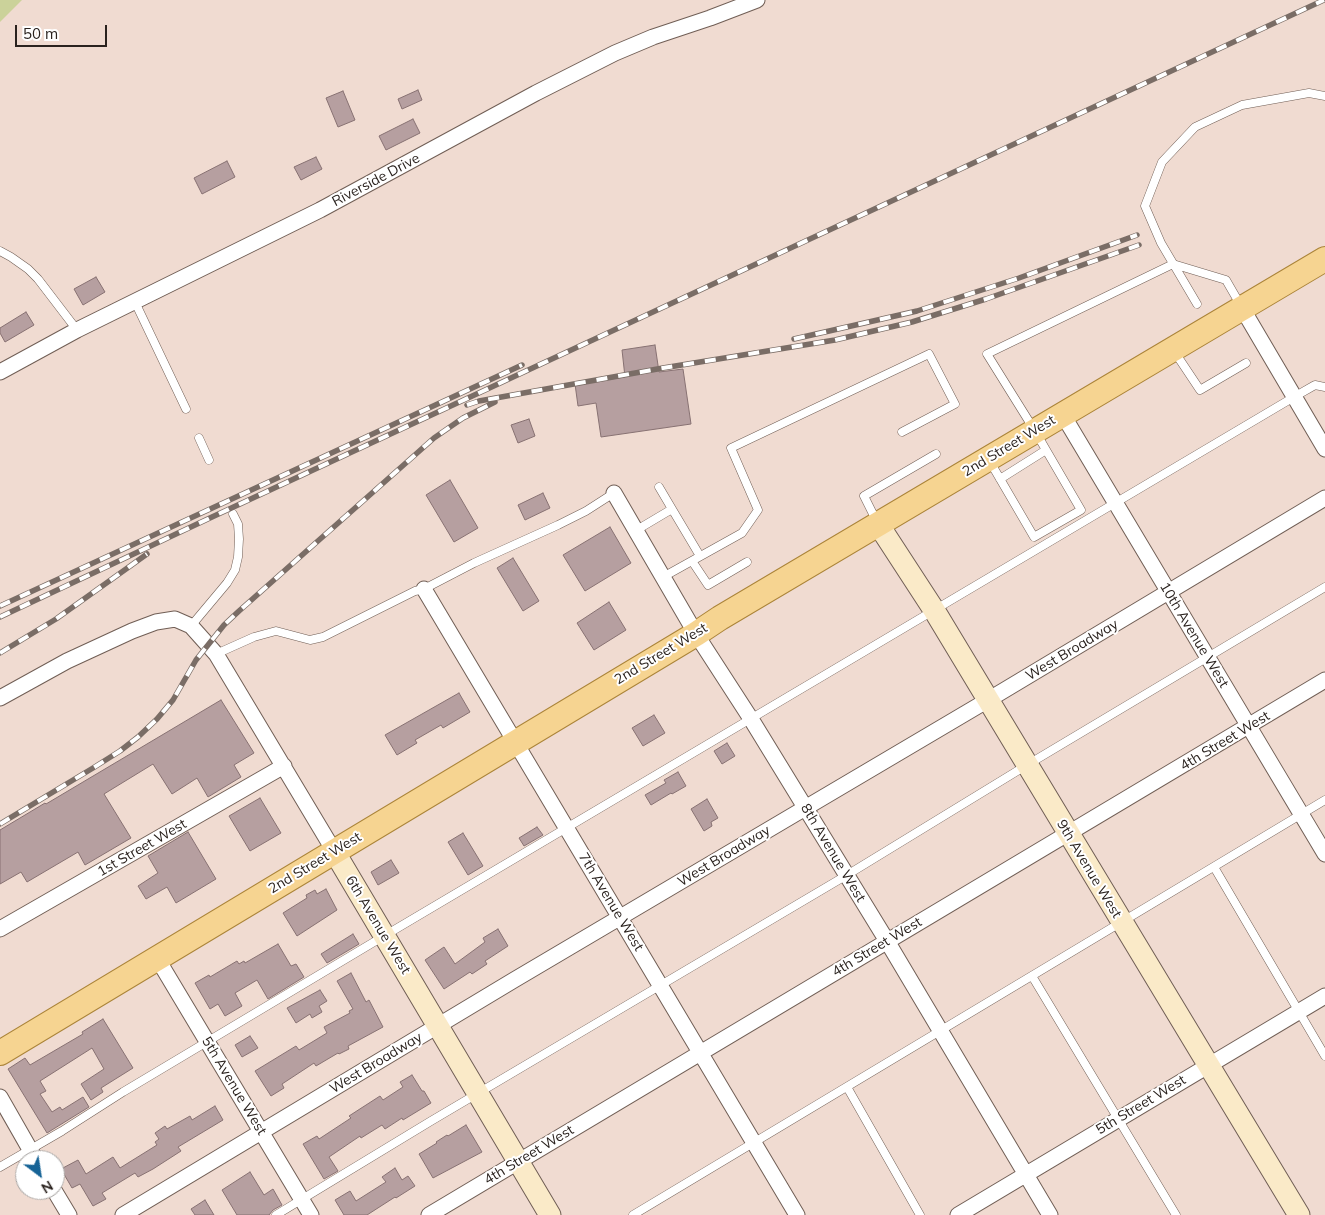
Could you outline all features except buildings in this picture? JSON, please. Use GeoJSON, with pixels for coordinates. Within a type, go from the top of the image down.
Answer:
{"type":"FeatureCollection","features":[{"type":"Feature","properties":{"kind":"main road","name":"2nd Street West"},"geometry":{"type":"LineString","coordinates":[[0,1053],[878,524],[994,469],[1041,441],[1063,415],[1325,259]]}},
{"type":"Feature","properties":{"kind":"street","name":"Riverside Drive"},"geometry":{"type":"LineString","coordinates":[[0,372],[77,330],[304,218],[615,53],[653,37],[757,0]]}},
{"type":"Feature","properties":{"kind":"street"},"geometry":{"type":"LineString","coordinates":[[1242,308],[1325,448]]}},
{"type":"Feature","properties":{"kind":"street","name":"10th Avenue West"},"geometry":{"type":"LineString","coordinates":[[1063,415],[1325,854]]}},
{"type":"Feature","properties":{"kind":"street","name":"8th Avenue West"},"geometry":{"type":"LineString","coordinates":[[614,493],[696,634],[806,808],[1050,1215]]}},
{"type":"Feature","properties":{"kind":"street","name":"West Broadway"},"geometry":{"type":"LineString","coordinates":[[123,1215],[1325,498]]}},
{"type":"Feature","properties":{"kind":"street","name":"9th Avenue West"},"geometry":{"type":"LineString","coordinates":[[878,524],[934,610],[1299,1215]]}},
{"type":"Feature","properties":{"kind":"street","name":"7th Avenue West"},"geometry":{"type":"LineString","coordinates":[[424,589],[797,1215]]}},
{"type":"Feature","properties":{"kind":"street"},"geometry":{"type":"LineString","coordinates":[[0,698],[67,660],[132,631],[156,622],[175,620],[191,626]]}},
{"type":"Feature","properties":{"kind":"street","name":"6th Avenue West"},"geometry":{"type":"LineString","coordinates":[[191,626],[216,654],[550,1215]]}},
{"type":"Feature","properties":{"kind":"street","name":"4th Street West"},"geometry":{"type":"LineString","coordinates":[[429,1215],[1325,680]]}},
{"type":"Feature","properties":{"kind":"street","name":"1st Street West"},"geometry":{"type":"LineString","coordinates":[[0,929],[284,766]]}},
{"type":"Feature","properties":{"kind":"street","name":"5th Avenue West"},"geometry":{"type":"LineString","coordinates":[[157,958],[311,1215]]}},
{"type":"Feature","properties":{"kind":"street","name":"5th Street West"},"geometry":{"type":"LineString","coordinates":[[958,1215],[1325,996]]}},
{"type":"Feature","properties":{"kind":"street"},"geometry":{"type":"LineString","coordinates":[[0,1098],[30,1150]]}},
{"type":"Feature","properties":{"kind":"street"},"geometry":{"type":"LineString","coordinates":[[60,1200],[69,1215]]}},
{"type":"Feature","properties":{"kind":"lane"},"geometry":{"type":"LineString","coordinates":[[1197,304],[1161,243],[1145,206],[1162,162],[1195,127],[1242,106],[1308,93],[1325,96]]}},
{"type":"Feature","properties":{"kind":"lane"},"geometry":{"type":"LineString","coordinates":[[0,251],[28,269],[38,279],[77,330]]}},
{"type":"Feature","properties":{"kind":"lane"},"geometry":{"type":"LineString","coordinates":[[994,469],[1034,537],[1081,510],[987,354],[1174,264],[1226,280],[1242,308]]}},
{"type":"Feature","properties":{"kind":"lane"},"geometry":{"type":"LineString","coordinates":[[136,302],[186,409]]}},
{"type":"Feature","properties":{"kind":"lane"},"geometry":{"type":"LineString","coordinates":[[1173,349],[1200,390],[1246,363]]}},
{"type":"Feature","properties":{"kind":"lane"},"geometry":{"type":"LineString","coordinates":[[663,577],[742,532],[758,510],[731,448],[929,354],[955,404],[902,432]]}},
{"type":"Feature","properties":{"kind":"lane"},"geometry":{"type":"LineString","coordinates":[[41,1150],[207,1042],[384,936],[1294,397],[1315,385],[1325,387]]}},
{"type":"Feature","properties":{"kind":"lane"},"geometry":{"type":"LineString","coordinates":[[199,438],[209,460]]}},
{"type":"Feature","properties":{"kind":"lane"},"geometry":{"type":"LineString","coordinates":[[878,524],[864,496],[936,454]]}},
{"type":"Feature","properties":{"kind":"lane"},"geometry":{"type":"LineString","coordinates":[[659,486],[700,556]]}},
{"type":"Feature","properties":{"kind":"lane"},"geometry":{"type":"LineString","coordinates":[[216,654],[254,636],[276,630],[310,640],[323,637],[415,591],[424,589],[474,563],[558,525],[586,511],[614,493]]}},
{"type":"Feature","properties":{"kind":"lane"},"geometry":{"type":"LineString","coordinates":[[635,531],[672,509]]}},
{"type":"Feature","properties":{"kind":"lane"},"geometry":{"type":"LineString","coordinates":[[191,626],[227,584],[234,570],[238,557],[239,539],[238,524],[233,514]]}},
{"type":"Feature","properties":{"kind":"lane"},"geometry":{"type":"LineString","coordinates":[[692,560],[708,585],[747,562]]}},
{"type":"Feature","properties":{"kind":"lane"},"geometry":{"type":"LineString","coordinates":[[276,1215],[1325,587]]}},
{"type":"Feature","properties":{"kind":"lane"},"geometry":{"type":"LineString","coordinates":[[633,1215],[1325,800]]}},
{"type":"Feature","properties":{"kind":"lane"},"geometry":{"type":"LineString","coordinates":[[1214,867],[1325,1056]]}},
{"type":"Feature","properties":{"kind":"lane"},"geometry":{"type":"LineString","coordinates":[[1032,976],[1176,1215]]}},
{"type":"Feature","properties":{"kind":"lane"},"geometry":{"type":"LineString","coordinates":[[847,1087],[920,1215]]}},
{"type":"Feature","properties":{"kind":"lane"},"geometry":{"type":"LineString","coordinates":[[0,1168],[15,1162]]}},
{"type":"Feature","properties":{"kind":"green space"},"geometry":{"type":"Polygon","coordinates":[[[0,0],[22,0],[0,22],[0,0]]]}},
{"type":"Feature","properties":{"kind":"railway"},"geometry":{"type":"LineString","coordinates":[[0,617],[1324,0]]}},
{"type":"Feature","properties":{"kind":"railway"},"geometry":{"type":"LineString","coordinates":[[794,339],[917,311],[1019,278],[1137,235]]}},
{"type":"Feature","properties":{"kind":"railway"},"geometry":{"type":"LineString","coordinates":[[467,405],[479,401],[663,368],[835,340],[912,322],[986,299],[1139,245]]}},
{"type":"Feature","properties":{"kind":"railway"},"geometry":{"type":"LineString","coordinates":[[0,606],[522,365]]}},
{"type":"Feature","properties":{"kind":"railway"},"geometry":{"type":"LineString","coordinates":[[0,824],[120,751],[138,737],[173,700],[196,660],[224,625],[434,438],[463,418],[495,402]]}},
{"type":"Feature","properties":{"kind":"railway"},"geometry":{"type":"LineString","coordinates":[[0,653],[56,619],[147,554]]}}]}
